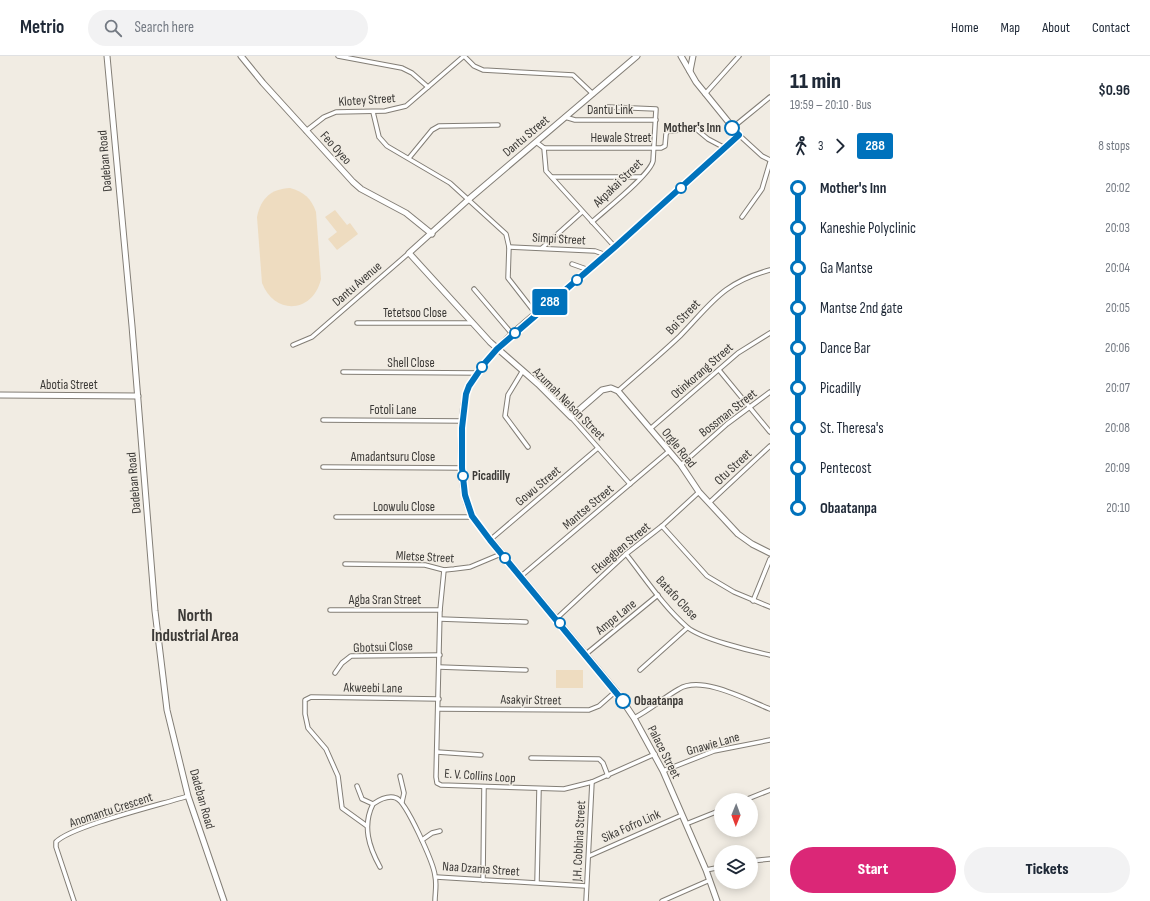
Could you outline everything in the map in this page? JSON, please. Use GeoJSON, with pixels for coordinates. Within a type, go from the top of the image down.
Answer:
{"type":"FeatureCollection","features":[{"type":"Feature","properties":{"kind":"street","name":"Dadeban Road"},"geometry":{"type":"LineString","coordinates":[[107,56],[156,611],[167,710],[188,796],[224,901]]}},
{"type":"Feature","properties":{"kind":"street","name":"Feo Oyeo"},"geometry":{"type":"LineString","coordinates":[[241,56],[306,131],[357,186],[406,213],[432,234]]}},
{"type":"Feature","properties":{"kind":"street"},"geometry":{"type":"LineString","coordinates":[[338,56],[402,68],[412,73],[428,87]]}},
{"type":"Feature","properties":{"kind":"street","name":"Klotey Street"},"geometry":{"type":"LineString","coordinates":[[306,131],[324,116],[336,112],[385,111],[406,106],[464,56]]}},
{"type":"Feature","properties":{"kind":"street"},"geometry":{"type":"LineString","coordinates":[[464,56],[474,66],[483,70],[573,75],[593,94]]}},
{"type":"Feature","properties":{"kind":"street","name":"Dantu Street"},"geometry":{"type":"LineString","coordinates":[[432,234],[469,199],[637,56]]}},
{"type":"Feature","properties":{"kind":"street"},"geometry":{"type":"LineString","coordinates":[[681,56],[696,82],[732,128],[762,156],[770,161],[762,188],[742,217]]}},
{"type":"Feature","properties":{"kind":"street"},"geometry":{"type":"LineString","coordinates":[[690,71],[692,56]]}},
{"type":"Feature","properties":{"kind":"street"},"geometry":{"type":"LineString","coordinates":[[705,94],[740,56]]}},
{"type":"Feature","properties":{"kind":"street"},"geometry":{"type":"LineString","coordinates":[[732,128],[770,98]]}},
{"type":"Feature","properties":{"kind":"street","name":"Akpakai Street"},"geometry":{"type":"LineString","coordinates":[[592,222],[642,177],[652,166],[655,148],[656,109],[608,107]]}},
{"type":"Feature","properties":{"kind":"street"},"geometry":{"type":"LineString","coordinates":[[373,112],[379,137],[392,150],[445,179],[469,199],[506,234],[509,247],[508,280],[536,314]]}},
{"type":"Feature","properties":{"kind":"street","name":"Dantu Link"},"geometry":{"type":"LineString","coordinates":[[565,117],[575,120],[656,120]]}},
{"type":"Feature","properties":{"kind":"street"},"geometry":{"type":"LineString","coordinates":[[409,158],[432,130],[439,126],[498,125]]}},
{"type":"Feature","properties":{"kind":"street","name":"Hewale Street"},"geometry":{"type":"LineString","coordinates":[[544,148],[661,148],[664,146],[668,131],[696,129],[708,139],[725,148]]}},
{"type":"Feature","properties":{"kind":"street","name":"Palace Street"},"geometry":{"type":"LineString","coordinates":[[717,901],[706,870],[663,771],[634,718],[616,691],[520,578],[472,516],[465,497],[462,468],[463,420],[466,394],[478,373],[497,349],[606,255],[739,135]]}},
{"type":"Feature","properties":{"kind":"street"},"geometry":{"type":"LineString","coordinates":[[536,142],[544,148],[545,168],[582,212],[615,247]]}},
{"type":"Feature","properties":{"kind":"street"},"geometry":{"type":"LineString","coordinates":[[552,177],[642,177]]}},
{"type":"Feature","properties":{"kind":"street"},"geometry":{"type":"LineString","coordinates":[[542,248],[582,212]]}},
{"type":"Feature","properties":{"kind":"street","name":"Dantu Avenue"},"geometry":{"type":"LineString","coordinates":[[293,345],[312,337],[432,234]]}},
{"type":"Feature","properties":{"kind":"street","name":"Simpi Street"},"geometry":{"type":"LineString","coordinates":[[509,247],[595,251],[606,255]]}},
{"type":"Feature","properties":{"kind":"street","name":"Azumah Nelson Street"},"geometry":{"type":"LineString","coordinates":[[409,253],[497,349],[522,372],[538,384],[571,417],[630,484]]}},
{"type":"Feature","properties":{"kind":"street"},"geometry":{"type":"LineString","coordinates":[[572,264],[582,266],[589,270]]}},
{"type":"Feature","properties":{"kind":"street","name":"Boi Street"},"geometry":{"type":"LineString","coordinates":[[618,392],[680,336],[722,292],[738,281],[770,270]]}},
{"type":"Feature","properties":{"kind":"street"},"geometry":{"type":"LineString","coordinates":[[474,289],[513,335]]}},
{"type":"Feature","properties":{"kind":"street","name":"Tetetsoo Close"},"geometry":{"type":"LineString","coordinates":[[357,323],[472,323]]}},
{"type":"Feature","properties":{"kind":"street","name":"Otinkorang Street"},"geometry":{"type":"LineString","coordinates":[[650,430],[738,353],[770,332]]}},
{"type":"Feature","properties":{"kind":"street"},"geometry":{"type":"LineString","coordinates":[[719,370],[770,432]]}},
{"type":"Feature","properties":{"kind":"street","name":"Shell Close"},"geometry":{"type":"LineString","coordinates":[[343,372],[478,373]]}},
{"type":"Feature","properties":{"kind":"street"},"geometry":{"type":"LineString","coordinates":[[522,372],[508,395],[505,416],[528,447]]}},
{"type":"Feature","properties":{"kind":"street"},"geometry":{"type":"LineString","coordinates":[[571,417],[602,390],[611,388],[618,392]]}},
{"type":"Feature","properties":{"kind":"street","name":"Orgle Road"},"geometry":{"type":"LineString","coordinates":[[618,392],[681,465],[699,492],[710,502],[738,534],[752,544],[770,553]]}},
{"type":"Feature","properties":{"kind":"street","name":"Bossman Street"},"geometry":{"type":"LineString","coordinates":[[681,465],[727,424],[770,392]]}},
{"type":"Feature","properties":{"kind":"street","name":"Abotia Street"},"geometry":{"type":"LineString","coordinates":[[0,395],[138,396]]}},
{"type":"Feature","properties":{"kind":"street","name":"Fotoli Lane"},"geometry":{"type":"LineString","coordinates":[[323,420],[463,420]]}},
{"type":"Feature","properties":{"kind":"street","name":"Otu Street"},"geometry":{"type":"LineString","coordinates":[[710,502],[770,446]]}},
{"type":"Feature","properties":{"kind":"street","name":"Gowu Street"},"geometry":{"type":"LineString","coordinates":[[490,540],[598,448]]}},
{"type":"Feature","properties":{"kind":"street","name":"Mantse Street"},"geometry":{"type":"LineString","coordinates":[[520,578],[669,451]]}},
{"type":"Feature","properties":{"kind":"street","name":"Amadantsuru Close"},"geometry":{"type":"LineString","coordinates":[[323,467],[462,468]]}},
{"type":"Feature","properties":{"kind":"street","name":"Ekuegben Street"},"geometry":{"type":"LineString","coordinates":[[556,619],[626,554],[662,526],[699,492]]}},
{"type":"Feature","properties":{"kind":"street","name":"Loowulu Close"},"geometry":{"type":"LineString","coordinates":[[336,517],[472,516]]}},
{"type":"Feature","properties":{"kind":"street"},"geometry":{"type":"LineString","coordinates":[[662,526],[707,576],[720,585],[753,601],[770,607]]}},
{"type":"Feature","properties":{"kind":"street","name":"Mletse Street"},"geometry":{"type":"LineString","coordinates":[[345,564],[426,565],[444,570],[470,567],[501,554]]}},
{"type":"Feature","properties":{"kind":"street","name":"Batafo Close"},"geometry":{"type":"LineString","coordinates":[[626,554],[658,595],[687,628],[709,638],[770,655]]}},
{"type":"Feature","properties":{"kind":"street"},"geometry":{"type":"LineString","coordinates":[[753,601],[770,559]]}},
{"type":"Feature","properties":{"kind":"street","name":"E. V. Collins Loop"},"geometry":{"type":"LineString","coordinates":[[444,570],[440,610],[436,777],[438,783],[441,785],[539,790],[564,789],[592,782],[608,776],[655,754]]}},
{"type":"Feature","properties":{"kind":"street","name":"Ampe Lane"},"geometry":{"type":"LineString","coordinates":[[586,654],[658,595]]}},
{"type":"Feature","properties":{"kind":"street","name":"Agba Sran Street"},"geometry":{"type":"LineString","coordinates":[[330,610],[440,610]]}},
{"type":"Feature","properties":{"kind":"street"},"geometry":{"type":"LineString","coordinates":[[440,619],[526,622]]}},
{"type":"Feature","properties":{"kind":"street"},"geometry":{"type":"LineString","coordinates":[[640,670],[687,628]]}},
{"type":"Feature","properties":{"kind":"street","name":"Gbotsui Close"},"geometry":{"type":"LineString","coordinates":[[335,673],[342,663],[351,656],[440,655]]}},
{"type":"Feature","properties":{"kind":"street"},"geometry":{"type":"LineString","coordinates":[[439,667],[526,670]]}},
{"type":"Feature","properties":{"kind":"street"},"geometry":{"type":"LineString","coordinates":[[634,718],[679,689],[692,684],[710,686],[770,709]]}},
{"type":"Feature","properties":{"kind":"street","name":"Asakyir Street"},"geometry":{"type":"LineString","coordinates":[[438,708],[590,710],[600,706],[616,691]]}},
{"type":"Feature","properties":{"kind":"street","name":"Akweebi Lane"},"geometry":{"type":"LineString","coordinates":[[367,826],[342,808],[339,792],[339,781],[335,769],[326,749],[308,728],[304,704],[306,698],[439,699]]}},
{"type":"Feature","properties":{"kind":"street","name":"Gnawie Lane"},"geometry":{"type":"LineString","coordinates":[[663,771],[714,751],[770,740]]}},
{"type":"Feature","properties":{"kind":"street"},"geometry":{"type":"LineString","coordinates":[[437,752],[481,755]]}},
{"type":"Feature","properties":{"kind":"street"},"geometry":{"type":"LineString","coordinates":[[531,758],[599,759],[603,763],[608,776]]}},
{"type":"Feature","properties":{"kind":"street"},"geometry":{"type":"LineString","coordinates":[[380,867],[371,846],[367,826],[368,816],[373,804],[389,797],[395,798],[402,802],[404,794],[400,776]]}},
{"type":"Feature","properties":{"kind":"street","name":"J.H. Cobbina Street"},"geometry":{"type":"LineString","coordinates":[[586,901],[592,782]]}},
{"type":"Feature","properties":{"kind":"street"},"geometry":{"type":"LineString","coordinates":[[357,786],[362,799],[373,804]]}},
{"type":"Feature","properties":{"kind":"street"},"geometry":{"type":"LineString","coordinates":[[483,880],[484,787]]}},
{"type":"Feature","properties":{"kind":"street"},"geometry":{"type":"LineString","coordinates":[[537,882],[539,790]]}},
{"type":"Feature","properties":{"kind":"street"},"geometry":{"type":"LineString","coordinates":[[758,795],[770,790]]}},
{"type":"Feature","properties":{"kind":"street","name":"Anomantu Crescent"},"geometry":{"type":"LineString","coordinates":[[74,901],[56,847],[56,842],[61,837],[98,823],[188,796]]}},
{"type":"Feature","properties":{"kind":"street","name":"Naa Dzama Street"},"geometry":{"type":"LineString","coordinates":[[402,802],[422,840],[436,877],[586,886]]}},
{"type":"Feature","properties":{"kind":"street"},"geometry":{"type":"LineString","coordinates":[[686,824],[714,813]]}},
{"type":"Feature","properties":{"kind":"street","name":"Sika Fofro Link"},"geometry":{"type":"LineString","coordinates":[[589,856],[682,815]]}},
{"type":"Feature","properties":{"kind":"street"},"geometry":{"type":"LineString","coordinates":[[422,840],[432,833],[440,831]]}},
{"type":"Feature","properties":{"kind":"street"},"geometry":{"type":"LineString","coordinates":[[758,860],[770,859]]}},
{"type":"Feature","properties":{"kind":"street"},"geometry":{"type":"LineString","coordinates":[[706,870],[714,868]]}},
{"type":"Feature","properties":{"kind":"street"},"geometry":{"type":"LineString","coordinates":[[435,901],[436,877]]}},
{"type":"Feature","properties":{"kind":"street"},"geometry":{"type":"LineString","coordinates":[[662,901],[710,880]]}},
{"type":"Feature","properties":{"kind":"shaded area"},"geometry":{"type":"Polygon","coordinates":[[[290,188],[299,191],[306,196],[312,203],[316,212],[321,279],[317,290],[310,299],[302,304],[293,306],[284,305],[276,301],[268,294],[262,283],[257,217],[261,205],[268,196],[277,190],[290,188]]]}},
{"type":"Feature","properties":{"kind":"shaded area"},"geometry":{"type":"Polygon","coordinates":[[[335,210],[347,225],[350,223],[358,234],[337,250],[328,239],[337,232],[325,217],[335,210]]]}},
{"type":"Feature","properties":{"kind":"shaded area"},"geometry":{"type":"Polygon","coordinates":[[[556,670],[583,670],[583,688],[556,688],[556,670]]]}},
{"type":"Feature","properties":{"kind":"bus line","name":"288"},"geometry":{"type":"LineString","coordinates":[[623,701],[586,654],[520,578],[476,522],[470,512],[465,495],[462,468],[463,420],[466,394],[478,372],[497,349],[615,247],[739,135],[732,128]]}},
{"type":"Feature","properties":{"kind":"place","name":"Mother's Inn"},"geometry":{"type":"Point","coordinates":[732,128]}},
{"type":"Feature","properties":{"kind":"place","name":"Picadilly"},"geometry":{"type":"Point","coordinates":[463,476]}},
{"type":"Feature","properties":{"kind":"place","name":"Obaatanpa"},"geometry":{"type":"Point","coordinates":[623,701]}},
{"type":"Feature","properties":{"kind":"district","name":"North Industrial Area"},"geometry":{"type":"Point","coordinates":[195,626]}}]}
